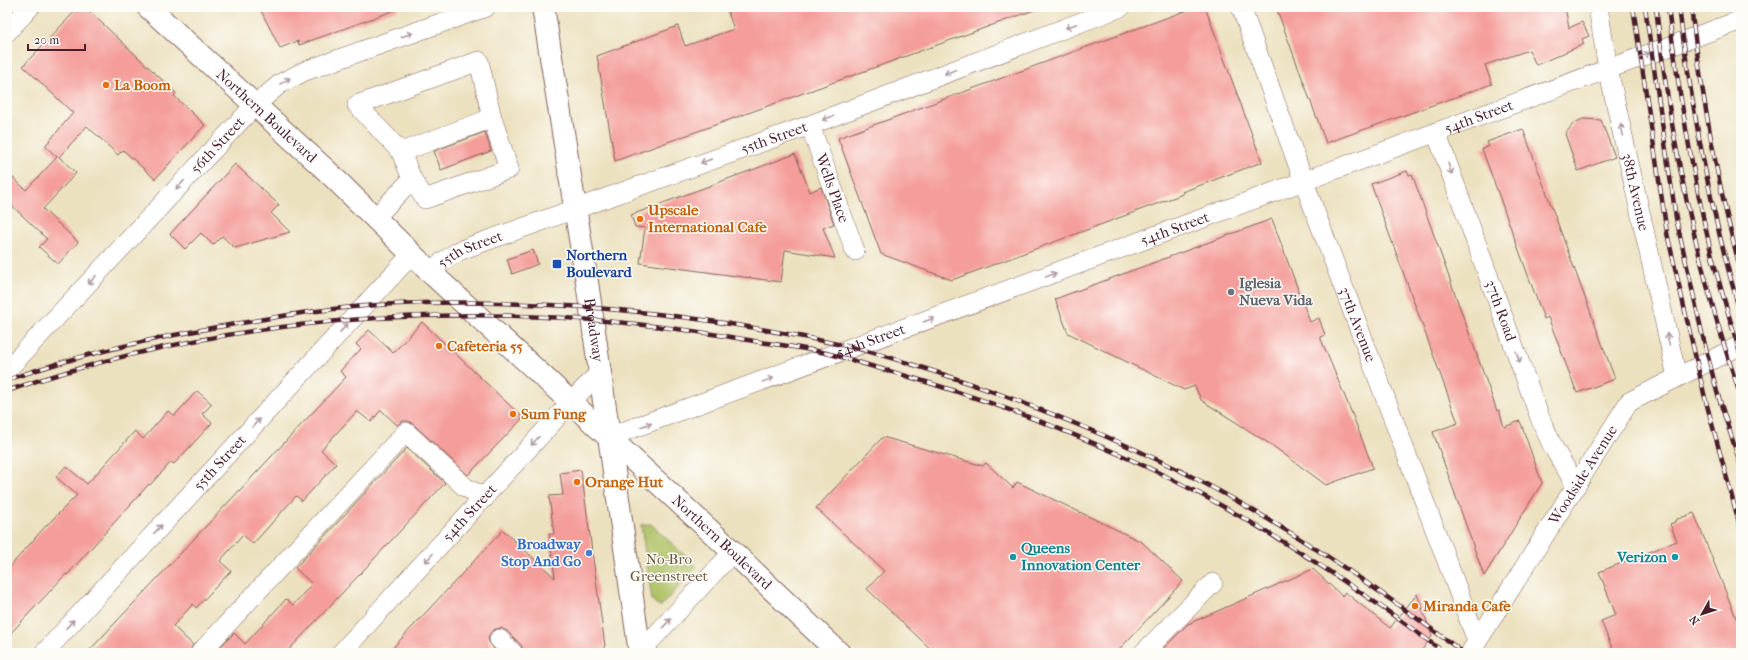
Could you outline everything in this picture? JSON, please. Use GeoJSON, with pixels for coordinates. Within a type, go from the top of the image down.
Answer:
{"type":"FeatureCollection","features":[{"type":"Feature","properties":{"kind":"main road","name":"Northern Boulevard"},"geometry":{"type":"LineString","coordinates":[[148,7],[327,171],[429,271],[733,552],[839,653]]}},
{"type":"Feature","properties":{"kind":"main road","name":"Broadway"},"geometry":{"type":"LineString","coordinates":[[543,7],[575,208],[640,653]]}},
{"type":"Feature","properties":{"kind":"street"},"geometry":{"type":"LineString","coordinates":[[7,32],[30,7]]}},
{"type":"Feature","properties":{"kind":"street","name":"56th Street"},"geometry":{"type":"LineString","coordinates":[[7,370],[255,105],[271,91],[294,76],[486,7]]}},
{"type":"Feature","properties":{"kind":"street","name":"55th Street"},"geometry":{"type":"LineString","coordinates":[[429,271],[459,251],[810,124],[1121,7]]}},
{"type":"Feature","properties":{"kind":"street","name":"37th Avenue"},"geometry":{"type":"LineString","coordinates":[[1241,7],[1473,647]]}},
{"type":"Feature","properties":{"kind":"street","name":"38th Avenue"},"geometry":{"type":"LineString","coordinates":[[1598,7],[1608,69],[1677,377]]}},
{"type":"Feature","properties":{"kind":"street","name":"54th Street"},"geometry":{"type":"LineString","coordinates":[[609,437],[1741,20]]}},
{"type":"Feature","properties":{"kind":"street"},"geometry":{"type":"LineString","coordinates":[[479,61],[492,118],[509,169],[425,199],[412,179],[401,152],[357,105],[479,61]]}},
{"type":"Feature","properties":{"kind":"street"},"geometry":{"type":"LineString","coordinates":[[401,152],[492,118]]}},
{"type":"Feature","properties":{"kind":"street","name":"Wells Place"},"geometry":{"type":"LineString","coordinates":[[810,124],[855,251]]}},
{"type":"Feature","properties":{"kind":"street","name":"37th Road"},"geometry":{"type":"LineString","coordinates":[[1436,132],[1540,418],[1552,447],[1575,484]]}},
{"type":"Feature","properties":{"kind":"street"},"geometry":{"type":"LineString","coordinates":[[375,218],[412,179]]}},
{"type":"Feature","properties":{"kind":"street","name":"55th Street"},"geometry":{"type":"LineString","coordinates":[[44,653],[412,254]]}},
{"type":"Feature","properties":{"kind":"street","name":"Woodside Avenue"},"geometry":{"type":"LineString","coordinates":[[1473,647],[1575,484],[1629,402],[1741,344]]}},
{"type":"Feature","properties":{"kind":"street","name":"54th Street"},"geometry":{"type":"LineString","coordinates":[[341,653],[599,373]]}},
{"type":"Feature","properties":{"kind":"street"},"geometry":{"type":"LineString","coordinates":[[200,653],[406,432],[465,487],[485,498]]}},
{"type":"Feature","properties":{"kind":"street"},"geometry":{"type":"LineString","coordinates":[[640,653],[733,552]]}},
{"type":"Feature","properties":{"kind":"street"},"geometry":{"type":"LineString","coordinates":[[1143,653],[1213,584]]}},
{"type":"Feature","properties":{"kind":"street"},"geometry":{"type":"LineString","coordinates":[[499,639],[513,653]]}},
{"type":"Feature","properties":{"kind":"green space","name":"No-Bro Greenstreet"},"geometry":{"type":"Polygon","coordinates":[[[651,524],[697,567],[660,607],[652,600],[641,525],[651,524]]]}},
{"type":"Feature","properties":{"kind":"building"},"geometry":{"type":"Polygon","coordinates":[[[79,7],[85,7],[176,93],[174,96],[205,125],[155,179],[123,150],[118,155],[87,126],[59,157],[76,173],[43,209],[78,242],[58,264],[39,247],[47,239],[7,201],[7,172],[26,190],[57,157],[45,146],[73,113],[23,66],[79,7]]]}},
{"type":"Feature","properties":{"kind":"building"},"geometry":{"type":"Polygon","coordinates":[[[259,7],[398,7],[398,9],[299,45],[298,41],[280,48],[259,7]]]}},
{"type":"Feature","properties":{"kind":"building"},"geometry":{"type":"Polygon","coordinates":[[[726,7],[1037,7],[1037,9],[615,161],[597,56],[678,26],[685,46],[734,29],[726,7]]]}},
{"type":"Feature","properties":{"kind":"building"},"geometry":{"type":"Polygon","coordinates":[[[1196,7],[1205,7],[1262,162],[1182,192],[1183,194],[952,280],[881,254],[838,138],[1196,7]]]}},
{"type":"Feature","properties":{"kind":"building"},"geometry":{"type":"Polygon","coordinates":[[[1276,7],[1565,7],[1569,28],[1582,22],[1589,36],[1582,39],[1584,44],[1536,65],[1529,50],[1485,65],[1492,84],[1326,143],[1276,7]]]}},
{"type":"Feature","properties":{"kind":"building"},"geometry":{"type":"Polygon","coordinates":[[[1583,119],[1601,120],[1615,157],[1578,171],[1565,134],[1574,123],[1583,119]]]}},
{"type":"Feature","properties":{"kind":"building"},"geometry":{"type":"Polygon","coordinates":[[[1523,129],[1615,379],[1577,393],[1548,317],[1544,319],[1482,149],[1489,146],[1487,142],[1523,129]]]}},
{"type":"Feature","properties":{"kind":"building"},"geometry":{"type":"Polygon","coordinates":[[[485,132],[491,151],[441,170],[434,151],[485,132]]]}},
{"type":"Feature","properties":{"kind":"building"},"geometry":{"type":"Polygon","coordinates":[[[795,154],[810,192],[821,187],[834,224],[823,228],[835,258],[785,250],[781,282],[640,263],[645,228],[635,227],[631,215],[795,154]]]}},
{"type":"Feature","properties":{"kind":"building"},"geometry":{"type":"Polygon","coordinates":[[[235,164],[279,205],[271,213],[290,232],[235,248],[222,236],[213,245],[201,233],[185,249],[170,234],[235,164]]]}},
{"type":"Feature","properties":{"kind":"building"},"geometry":{"type":"Polygon","coordinates":[[[1407,171],[1409,175],[1412,174],[1497,411],[1499,410],[1504,427],[1520,421],[1542,483],[1484,576],[1433,432],[1458,423],[1371,184],[1407,171]]]}},
{"type":"Feature","properties":{"kind":"building"},"geometry":{"type":"Polygon","coordinates":[[[1272,219],[1310,322],[1319,318],[1325,335],[1320,337],[1373,468],[1326,485],[1273,446],[1201,400],[1195,386],[1184,390],[1068,333],[1055,299],[1272,219]]]}},
{"type":"Feature","properties":{"kind":"building"},"geometry":{"type":"Polygon","coordinates":[[[533,250],[538,264],[512,274],[507,259],[533,250]]]}},
{"type":"Feature","properties":{"kind":"building"},"geometry":{"type":"Polygon","coordinates":[[[422,322],[523,418],[468,475],[408,421],[403,421],[397,425],[381,410],[371,422],[357,411],[321,450],[336,464],[302,501],[296,496],[253,544],[243,535],[220,561],[231,571],[196,608],[193,604],[173,626],[193,645],[189,653],[87,653],[346,377],[340,371],[361,349],[356,344],[369,330],[393,353],[422,322]]]}},
{"type":"Feature","properties":{"kind":"building"},"geometry":{"type":"Polygon","coordinates":[[[197,391],[212,404],[202,414],[212,423],[174,464],[171,462],[150,485],[149,484],[67,575],[66,574],[7,637],[7,570],[43,529],[77,495],[56,477],[66,466],[87,484],[135,431],[143,439],[168,411],[174,416],[197,391]]]}},
{"type":"Feature","properties":{"kind":"building","name":"Queens Innovation Center"},"geometry":{"type":"Polygon","coordinates":[[[883,437],[983,466],[986,463],[1013,488],[1017,482],[1142,542],[1183,581],[1116,653],[935,653],[867,589],[884,571],[816,508],[883,437]]]}},
{"type":"Feature","properties":{"kind":"building"},"geometry":{"type":"Polygon","coordinates":[[[407,448],[445,483],[286,653],[226,653],[220,647],[234,633],[245,644],[286,599],[293,605],[312,584],[295,568],[407,448]]]}},
{"type":"Feature","properties":{"kind":"building"},"geometry":{"type":"Polygon","coordinates":[[[581,470],[605,646],[599,653],[524,653],[521,645],[507,631],[501,628],[492,631],[488,637],[489,642],[497,653],[388,653],[503,530],[555,578],[549,534],[554,534],[549,496],[563,495],[560,473],[581,470]]]}},
{"type":"Feature","properties":{"kind":"building","name":"Verizon"},"geometry":{"type":"Polygon","coordinates":[[[1694,513],[1741,630],[1741,653],[1614,653],[1601,621],[1616,615],[1599,572],[1677,541],[1670,524],[1675,522],[1675,520],[1694,513]]]}},
{"type":"Feature","properties":{"kind":"building"},"geometry":{"type":"Polygon","coordinates":[[[1313,569],[1342,596],[1345,592],[1390,628],[1417,594],[1432,636],[1420,653],[1159,653],[1188,624],[1313,569]]]}},
{"type":"Feature","properties":{"kind":"railway"},"geometry":{"type":"LineString","coordinates":[[1633,7],[1667,233],[1705,398],[1741,530]]}},
{"type":"Feature","properties":{"kind":"railway"},"geometry":{"type":"LineString","coordinates":[[1645,7],[1676,218],[1717,392],[1741,466]]}},
{"type":"Feature","properties":{"kind":"railway"},"geometry":{"type":"LineString","coordinates":[[1656,7],[1669,106],[1688,205],[1712,302],[1741,397]]}},
{"type":"Feature","properties":{"kind":"railway"},"geometry":{"type":"LineString","coordinates":[[1668,7],[1681,99],[1698,191],[1711,252],[1741,357]]}},
{"type":"Feature","properties":{"kind":"railway"},"geometry":{"type":"LineString","coordinates":[[1679,7],[1696,124],[1720,239],[1741,315]]}},
{"type":"Feature","properties":{"kind":"railway"},"geometry":{"type":"LineString","coordinates":[[1691,7],[1711,140],[1732,239],[1741,271]]}},
{"type":"Feature","properties":{"kind":"railway"},"geometry":{"type":"LineString","coordinates":[[7,380],[36,370],[122,346],[211,328],[298,314],[375,305],[463,303],[587,307],[697,319],[806,337],[870,352],[954,378],[1067,420],[1150,456],[1215,489],[1289,532],[1360,578],[1464,653]]}},
{"type":"Feature","properties":{"kind":"railway"},"geometry":{"type":"LineString","coordinates":[[7,391],[98,363],[190,342],[283,327],[378,318],[472,315],[566,318],[661,327],[811,350],[923,381],[990,403],[1088,441],[1153,470],[1230,510],[1304,554],[1375,602],[1445,653]]}},
{"type":"Feature","properties":{"kind":"place","name":"La Boom"},"geometry":{"type":"Point","coordinates":[106,85]}},
{"type":"Feature","properties":{"kind":"place","name":"Upscale International Cafe"},"geometry":{"type":"Point","coordinates":[640,219]}},
{"type":"Feature","properties":{"kind":"place","name":"Northern Boulevard"},"geometry":{"type":"Point","coordinates":[557,264]}},
{"type":"Feature","properties":{"kind":"place","name":"Iglesia Nueva Vida"},"geometry":{"type":"Point","coordinates":[1231,292]}},
{"type":"Feature","properties":{"kind":"place","name":"Cafeteria 55"},"geometry":{"type":"Point","coordinates":[439,346]}},
{"type":"Feature","properties":{"kind":"place","name":"Sum Fung"},"geometry":{"type":"Point","coordinates":[513,414]}},
{"type":"Feature","properties":{"kind":"place","name":"Orange Hut"},"geometry":{"type":"Point","coordinates":[577,482]}},
{"type":"Feature","properties":{"kind":"place","name":"Broadway Stop And Go"},"geometry":{"type":"Point","coordinates":[589,553]}},
{"type":"Feature","properties":{"kind":"place","name":"Queens Innovation Center"},"geometry":{"type":"Point","coordinates":[1013,557]}},
{"type":"Feature","properties":{"kind":"place","name":"Verizon"},"geometry":{"type":"Point","coordinates":[1675,557]}},
{"type":"Feature","properties":{"kind":"place","name":"Miranda Cafe"},"geometry":{"type":"Point","coordinates":[1415,606]}}]}
